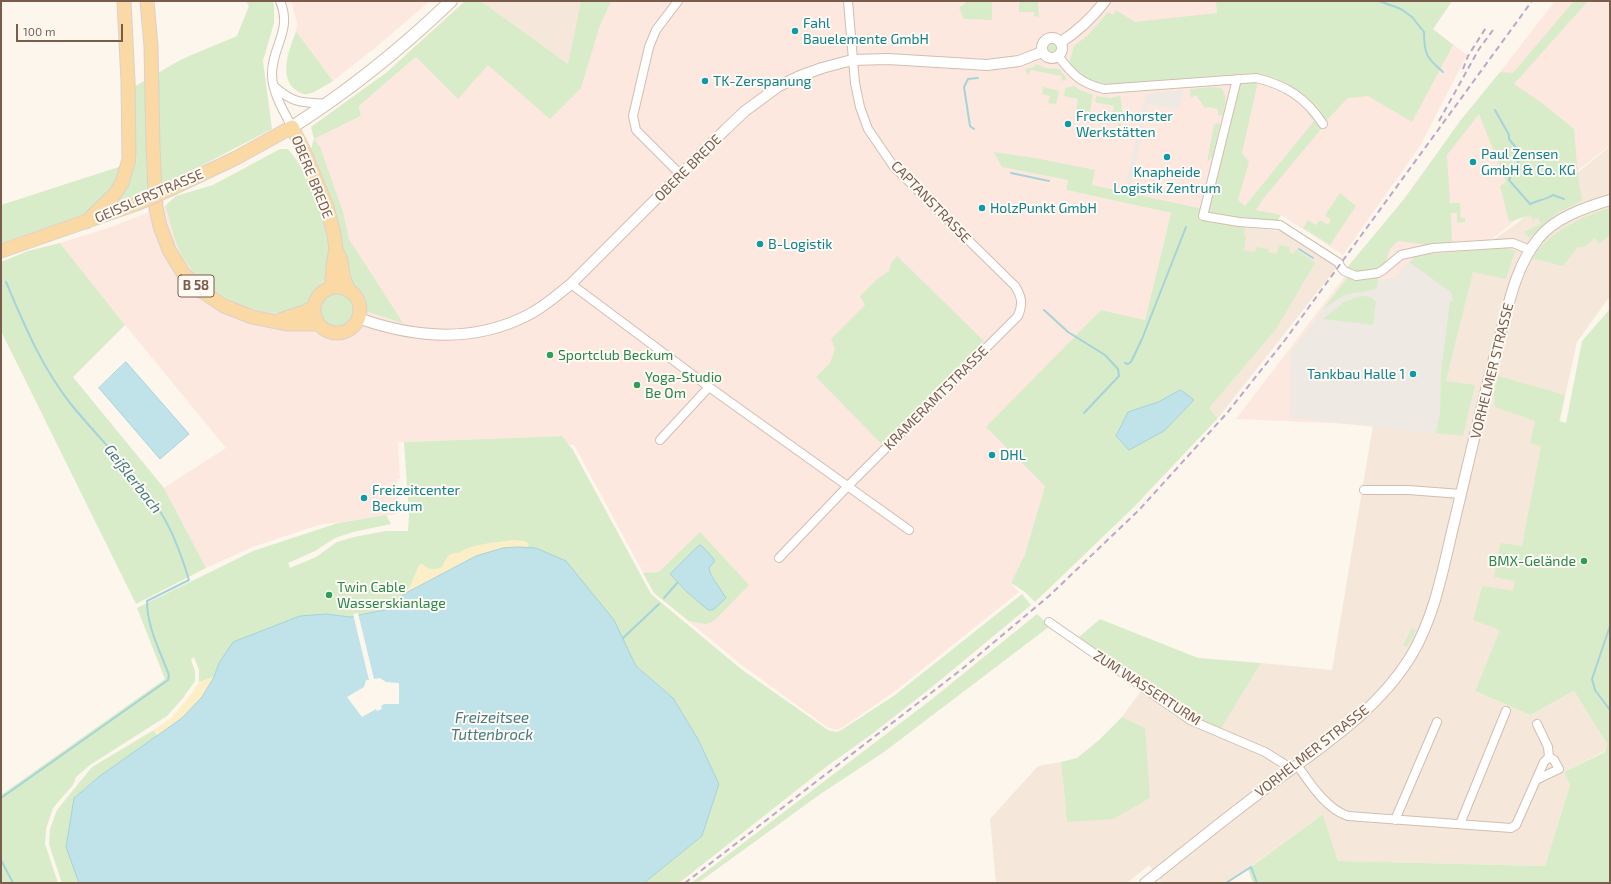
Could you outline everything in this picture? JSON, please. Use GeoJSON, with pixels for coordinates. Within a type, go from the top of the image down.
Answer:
{"type":"FeatureCollection","features":[{"type":"Feature","properties":{"kind":"main road"},"geometry":{"type":"LineString","coordinates":[[86,222],[114,195],[122,183],[129,159],[128,82],[124,1]]}},
{"type":"Feature","properties":{"kind":"main road","name":"B 58"},"geometry":{"type":"LineString","coordinates":[[147,1],[152,46],[153,148],[156,208],[160,226],[169,250],[183,273],[203,292],[224,306],[252,317],[287,324],[319,324]]}},
{"type":"Feature","properties":{"kind":"main road"},"geometry":{"type":"LineString","coordinates":[[292,127],[327,104],[382,63],[415,35],[451,1]]}},
{"type":"Feature","properties":{"kind":"main road","name":"GEISSLERSTRASSE"},"geometry":{"type":"LineString","coordinates":[[1,251],[136,204],[236,158],[292,127]]}},
{"type":"Feature","properties":{"kind":"main road","name":"OBERE BREDE"},"geometry":{"type":"LineString","coordinates":[[292,127],[327,207],[334,234],[336,250],[341,260],[343,276],[349,290]]}},
{"type":"Feature","properties":{"kind":"main road","name":"OBERE BREDE"},"geometry":{"type":"LineString","coordinates":[[330,288],[336,250]]}},
{"type":"Feature","properties":{"kind":"main road"},"geometry":{"type":"LineString","coordinates":[[277,322],[305,312],[314,307],[320,295],[330,288],[343,288],[349,290],[357,300],[360,312],[351,328],[340,333],[328,331],[319,324],[316,319],[314,307]]}},
{"type":"Feature","properties":{"kind":"street"},"geometry":{"type":"LineString","coordinates":[[280,1],[285,22],[284,31],[275,56],[272,76],[278,100],[292,127]]}},
{"type":"Feature","properties":{"kind":"street"},"geometry":{"type":"LineString","coordinates":[[678,1],[656,30],[633,116],[636,130],[681,175]]}},
{"type":"Feature","properties":{"kind":"street","name":"CAPTANSTRASSE"},"geometry":{"type":"LineString","coordinates":[[848,1],[852,60],[860,107],[868,129],[894,167],[1015,286],[1022,300],[1021,308]]}},
{"type":"Feature","properties":{"kind":"street"},"geometry":{"type":"LineString","coordinates":[[1061,42],[1081,28],[1095,15],[1105,1]]}},
{"type":"Feature","properties":{"kind":"street"},"geometry":{"type":"LineString","coordinates":[[1047,38],[1055,38],[1061,42],[1062,51],[1058,56],[1049,58],[1042,52],[1042,45],[1047,38]]}},
{"type":"Feature","properties":{"kind":"street","name":"OBERE BREDE"},"geometry":{"type":"LineString","coordinates":[[358,318],[393,329],[421,334],[450,335],[469,334],[499,326],[528,315],[546,304],[571,284],[745,111],[768,93],[800,76],[852,60],[894,59],[987,65],[1019,61],[1042,52]]}},
{"type":"Feature","properties":{"kind":"street"},"geometry":{"type":"LineString","coordinates":[[1058,56],[1075,77],[1085,83],[1104,89],[1124,89],[1256,78],[1272,81],[1295,94],[1312,108],[1323,124]]}},
{"type":"Feature","properties":{"kind":"street"},"geometry":{"type":"LineString","coordinates":[[1237,79],[1203,216],[1239,222],[1280,225],[1339,263],[1344,271],[1356,276],[1378,273],[1384,270],[1401,255],[1433,248],[1513,243],[1530,250]]}},
{"type":"Feature","properties":{"kind":"street"},"geometry":{"type":"LineString","coordinates":[[274,86],[284,95],[298,102],[327,104]]}},
{"type":"Feature","properties":{"kind":"street","name":"VORHELMER STRASSE"},"geometry":{"type":"LineString","coordinates":[[1145,883],[1242,805],[1331,739],[1371,705],[1391,683],[1410,657],[1426,626],[1439,589],[1487,383],[1514,285],[1530,250],[1539,236],[1558,222],[1589,206],[1610,200]]}},
{"type":"Feature","properties":{"kind":"street"},"geometry":{"type":"LineString","coordinates":[[571,284],[709,387],[909,530]]}},
{"type":"Feature","properties":{"kind":"street","name":"KRAMERAMTSTRASSE"},"geometry":{"type":"LineString","coordinates":[[779,558],[848,486],[1018,316],[1021,308]]}},
{"type":"Feature","properties":{"kind":"street"},"geometry":{"type":"LineString","coordinates":[[660,440],[709,387]]}},
{"type":"Feature","properties":{"kind":"street"},"geometry":{"type":"LineString","coordinates":[[1364,490],[1408,490],[1461,494]]}},
{"type":"Feature","properties":{"kind":"street","name":"ZUM WASSERTURM"},"geometry":{"type":"LineString","coordinates":[[1049,622],[1190,720],[1265,752],[1294,767]]}},
{"type":"Feature","properties":{"kind":"street"},"geometry":{"type":"LineString","coordinates":[[1460,824],[1506,711]]}},
{"type":"Feature","properties":{"kind":"street"},"geometry":{"type":"LineString","coordinates":[[1396,820],[1437,722]]}},
{"type":"Feature","properties":{"kind":"street"},"geometry":{"type":"LineString","coordinates":[[1536,780],[1559,769],[1554,760],[1549,756],[1548,747],[1537,724]]}},
{"type":"Feature","properties":{"kind":"street"},"geometry":{"type":"LineString","coordinates":[[1294,767],[1320,796],[1340,814],[1396,820],[1511,828],[1516,825],[1544,762],[1549,756]]}},
{"type":"Feature","properties":{"kind":"shaded area"},"geometry":{"type":"Polygon","coordinates":[[[291,1],[430,1],[375,48],[333,81],[296,31],[297,22],[291,1]]]}},
{"type":"Feature","properties":{"kind":"shaded area"},"geometry":{"type":"Polygon","coordinates":[[[464,1],[481,1],[568,64],[581,1],[1452,1],[1433,29],[1467,55],[1420,146],[1343,255],[1281,215],[1236,216],[1068,181],[1066,190],[1171,213],[1145,320],[1101,310],[1084,328],[1045,486],[1025,554],[1011,583],[1019,592],[894,692],[842,728],[835,730],[827,727],[743,666],[654,593],[574,445],[569,445],[562,436],[398,442],[400,478],[397,479],[399,507],[397,514],[319,525],[255,546],[206,568],[164,488],[226,448],[60,243],[108,228],[165,206],[179,250],[307,304],[315,290],[328,276],[315,191],[299,160],[311,149],[314,139],[361,116],[359,106],[413,60],[464,1]]]}},
{"type":"Feature","properties":{"kind":"shaded area"},"geometry":{"type":"Polygon","coordinates":[[[481,1],[581,1],[569,65],[481,1]]]}},
{"type":"Feature","properties":{"kind":"shaded area"},"geometry":{"type":"Polygon","coordinates":[[[1555,1],[1610,1],[1610,145],[1478,250],[1446,381],[1373,425],[1236,419],[1472,109],[1500,75],[1500,72],[1555,1]]]}},
{"type":"Feature","properties":{"kind":"shaded area"},"geometry":{"type":"Polygon","coordinates":[[[1183,90],[1179,110],[1149,104],[1129,193],[1124,192],[1146,94],[1183,90]]]}},
{"type":"Feature","properties":{"kind":"shaded area"},"geometry":{"type":"Polygon","coordinates":[[[1610,146],[1610,296],[1577,342],[1529,562],[1475,691],[1530,715],[1574,691],[1607,744],[1605,751],[1564,772],[1570,785],[1545,866],[1338,861],[1323,814],[1228,883],[1158,883],[1161,881],[1149,865],[1127,883],[996,883],[990,819],[1038,766],[1061,762],[1067,822],[1145,728],[1122,717],[1141,691],[1177,718],[1216,735],[1261,663],[1332,670],[1373,425],[1446,381],[1478,250],[1512,227],[1610,146]]]}},
{"type":"Feature","properties":{"kind":"shaded area"},"geometry":{"type":"Polygon","coordinates":[[[1234,226],[1281,231],[1337,267],[1218,418],[1207,406],[1234,226]]]}},
{"type":"Feature","properties":{"kind":"shaded area"},"geometry":{"type":"Polygon","coordinates":[[[1478,250],[1446,381],[1463,436],[1289,418],[1290,353],[1345,281],[1395,278],[1403,267],[1418,255],[1478,250]]]}},
{"type":"Feature","properties":{"kind":"green space"},"geometry":{"type":"Polygon","coordinates":[[[246,1],[272,1],[274,4],[274,23],[263,61],[272,129],[189,172],[118,203],[1,243],[1,205],[137,161],[127,91],[182,59],[237,36],[249,6],[246,1]]]}},
{"type":"Feature","properties":{"kind":"green space"},"geometry":{"type":"Polygon","coordinates":[[[465,1],[481,1],[568,64],[581,1],[611,1],[599,28],[581,88],[550,119],[488,65],[458,99],[416,57],[359,106],[361,116],[314,139],[311,127],[387,72],[465,1]]]}},
{"type":"Feature","properties":{"kind":"green space"},"geometry":{"type":"Polygon","coordinates":[[[968,1],[992,1],[992,20],[964,19],[959,8],[968,1]]]}},
{"type":"Feature","properties":{"kind":"green space"},"geometry":{"type":"Polygon","coordinates":[[[1021,1],[1038,1],[1039,17],[1034,16],[1034,12],[1019,12],[1019,4],[1021,1]]]}},
{"type":"Feature","properties":{"kind":"green space"},"geometry":{"type":"Polygon","coordinates":[[[1216,1],[1452,1],[1433,29],[1453,45],[1412,122],[1368,96],[1348,98],[1323,124],[1314,112],[1322,128],[1263,199],[1256,210],[1281,215],[1276,224],[1236,218],[1234,226],[1245,228],[1244,235],[1246,235],[1244,251],[1255,252],[1256,247],[1269,249],[1268,252],[1277,254],[1279,245],[1290,247],[1289,252],[1294,254],[1296,249],[1315,263],[1276,329],[1209,408],[1218,418],[1133,508],[1035,602],[1025,592],[1011,583],[1025,554],[1045,486],[986,427],[1101,310],[1145,320],[1171,213],[1066,190],[1068,180],[1002,167],[994,152],[1035,158],[1095,170],[1092,185],[1208,210],[1237,79],[1256,78],[1257,86],[1242,153],[1249,162],[1238,200],[1245,206],[1314,121],[1308,114],[1312,109],[1299,93],[1275,78],[1251,73],[1108,85],[1082,76],[1069,63],[1074,46],[1088,35],[1108,12],[1113,15],[1116,10],[1135,22],[1217,13],[1216,1]]]}},
{"type":"Feature","properties":{"kind":"green space"},"geometry":{"type":"Polygon","coordinates":[[[1574,1],[1588,1],[1514,84],[1542,103],[1574,129],[1578,177],[1582,201],[1557,213],[1529,238],[1524,232],[1541,224],[1538,218],[1533,220],[1530,215],[1509,222],[1500,186],[1506,182],[1479,114],[1447,155],[1450,203],[1460,203],[1461,218],[1465,218],[1465,222],[1457,223],[1457,213],[1451,213],[1452,247],[1429,249],[1421,244],[1398,241],[1390,249],[1383,270],[1356,276],[1344,271],[1405,198],[1460,121],[1500,72],[1513,73],[1574,1]]]}},
{"type":"Feature","properties":{"kind":"green space"},"geometry":{"type":"Polygon","coordinates":[[[296,31],[333,81],[308,94],[297,91],[291,85],[286,71],[288,54],[296,31]]]}},
{"type":"Feature","properties":{"kind":"green space"},"geometry":{"type":"Polygon","coordinates":[[[1050,42],[1054,42],[1058,48],[1054,54],[1050,54],[1046,50],[1046,46],[1050,42]]]}},
{"type":"Feature","properties":{"kind":"green space"},"geometry":{"type":"Polygon","coordinates":[[[1037,64],[1045,68],[1059,69],[1067,79],[1061,81],[1062,76],[1031,70],[1029,75],[1027,74],[1025,69],[1031,68],[1037,64]]]}},
{"type":"Feature","properties":{"kind":"green space"},"geometry":{"type":"Polygon","coordinates":[[[1074,86],[1093,95],[1090,112],[1076,109],[1078,99],[1064,96],[1065,88],[1074,86]]]}},
{"type":"Feature","properties":{"kind":"green space"},"geometry":{"type":"Polygon","coordinates":[[[1043,87],[1059,91],[1056,104],[1048,103],[1050,96],[1042,94],[1043,87]]]}},
{"type":"Feature","properties":{"kind":"green space"},"geometry":{"type":"Polygon","coordinates":[[[1213,87],[1221,88],[1225,94],[1223,115],[1218,116],[1218,109],[1208,107],[1205,108],[1196,95],[1191,98],[1190,89],[1213,87]]]}},
{"type":"Feature","properties":{"kind":"green space"},"geometry":{"type":"Polygon","coordinates":[[[1096,96],[1110,98],[1120,96],[1122,112],[1119,137],[1115,136],[1120,116],[1112,114],[1114,106],[1095,102],[1096,96]]]}},
{"type":"Feature","properties":{"kind":"green space"},"geometry":{"type":"Polygon","coordinates":[[[1220,123],[1213,156],[1207,162],[1214,124],[1220,123]]]}},
{"type":"Feature","properties":{"kind":"green space"},"geometry":{"type":"Polygon","coordinates":[[[314,139],[320,147],[343,212],[349,239],[403,323],[368,312],[360,294],[351,284],[335,226],[333,207],[311,149],[314,139]]]}},
{"type":"Feature","properties":{"kind":"green space"},"geometry":{"type":"Polygon","coordinates":[[[280,149],[288,149],[306,175],[314,191],[326,226],[330,259],[327,276],[316,289],[307,304],[284,313],[251,309],[236,303],[208,286],[187,263],[179,250],[165,206],[176,196],[213,185],[280,149]]]}},
{"type":"Feature","properties":{"kind":"green space"},"geometry":{"type":"Polygon","coordinates":[[[1340,193],[1356,206],[1330,245],[1303,228],[1308,220],[1316,225],[1320,220],[1328,225],[1331,220],[1325,215],[1340,193]]]}},
{"type":"Feature","properties":{"kind":"green space"},"geometry":{"type":"Polygon","coordinates":[[[1610,208],[1610,235],[1599,244],[1595,238],[1584,247],[1578,247],[1563,266],[1531,258],[1538,249],[1556,233],[1577,221],[1599,211],[1610,208]]]}},
{"type":"Feature","properties":{"kind":"green space"},"geometry":{"type":"Polygon","coordinates":[[[60,243],[125,325],[73,377],[164,488],[206,568],[136,604],[1,331],[1,262],[28,251],[60,243]]]}},
{"type":"Feature","properties":{"kind":"green space"},"geometry":{"type":"Polygon","coordinates":[[[1505,248],[1515,251],[1506,279],[1473,272],[1446,381],[1475,385],[1463,436],[1436,433],[1440,413],[1441,373],[1450,301],[1453,301],[1451,292],[1409,262],[1418,255],[1505,248]]]}},
{"type":"Feature","properties":{"kind":"green space"},"geometry":{"type":"Polygon","coordinates":[[[897,256],[984,341],[881,444],[816,377],[830,363],[835,349],[831,339],[865,305],[860,296],[877,279],[889,271],[891,263],[897,256]]]}},
{"type":"Feature","properties":{"kind":"green space"},"geometry":{"type":"Polygon","coordinates":[[[1378,276],[1377,287],[1374,289],[1345,295],[1323,309],[1347,278],[1378,276]]]}},
{"type":"Feature","properties":{"kind":"green space"},"geometry":{"type":"Polygon","coordinates":[[[341,292],[350,297],[354,303],[354,317],[350,323],[341,328],[333,328],[324,323],[320,317],[319,306],[324,297],[330,293],[341,292]]]}},
{"type":"Feature","properties":{"kind":"green space"},"geometry":{"type":"Polygon","coordinates":[[[1361,296],[1371,297],[1376,302],[1373,325],[1323,319],[1344,302],[1361,296]]]}},
{"type":"Feature","properties":{"kind":"green space"},"geometry":{"type":"Polygon","coordinates":[[[1610,309],[1610,883],[1253,883],[1248,869],[1323,814],[1338,861],[1545,866],[1570,785],[1564,772],[1605,752],[1607,744],[1574,691],[1530,715],[1475,691],[1500,630],[1473,620],[1482,587],[1485,586],[1513,591],[1515,581],[1494,577],[1500,543],[1522,546],[1541,446],[1530,443],[1535,421],[1495,407],[1494,392],[1498,376],[1565,395],[1559,421],[1566,423],[1582,341],[1610,309]]]}},
{"type":"Feature","properties":{"kind":"green space"},"geometry":{"type":"Polygon","coordinates":[[[562,436],[573,450],[651,594],[741,669],[828,730],[837,732],[843,729],[895,695],[1022,594],[1031,605],[932,687],[872,734],[826,767],[679,883],[644,883],[702,836],[719,784],[698,739],[673,698],[636,666],[476,556],[404,594],[389,609],[350,617],[326,614],[219,663],[214,677],[199,682],[199,670],[194,657],[191,660],[195,671],[195,681],[183,698],[167,716],[90,765],[76,777],[73,785],[53,808],[46,829],[45,844],[58,883],[1,883],[1,795],[165,679],[137,608],[253,551],[338,523],[386,515],[391,524],[353,532],[335,538],[315,551],[288,563],[290,568],[316,557],[337,542],[386,531],[408,531],[409,515],[404,442],[562,436]]]}},
{"type":"Feature","properties":{"kind":"green space"},"geometry":{"type":"Polygon","coordinates":[[[700,532],[749,585],[716,619],[705,624],[689,621],[654,593],[643,573],[659,572],[700,532]]]}},
{"type":"Feature","properties":{"kind":"green space"},"geometry":{"type":"Polygon","coordinates":[[[1037,614],[1050,626],[884,752],[819,795],[698,883],[691,883],[932,699],[1037,614]]]}},
{"type":"Feature","properties":{"kind":"green space"},"geometry":{"type":"Polygon","coordinates":[[[1100,619],[1198,658],[1261,663],[1220,730],[1192,718],[1079,637],[1100,619]]]}},
{"type":"Feature","properties":{"kind":"green space"},"geometry":{"type":"Polygon","coordinates":[[[1412,628],[1416,630],[1407,647],[1403,645],[1412,628]]]}},
{"type":"Feature","properties":{"kind":"green space"},"geometry":{"type":"Polygon","coordinates":[[[1122,717],[1145,728],[1150,798],[1113,819],[1067,822],[1061,762],[1077,758],[1099,740],[1122,717]]]}},
{"type":"Feature","properties":{"kind":"green space"},"geometry":{"type":"Polygon","coordinates":[[[154,730],[157,736],[100,776],[74,798],[77,875],[79,883],[62,883],[49,844],[50,829],[57,810],[92,767],[154,730]]]}},
{"type":"Feature","properties":{"kind":"sand"},"geometry":{"type":"Polygon","coordinates":[[[512,540],[525,541],[529,544],[528,547],[503,548],[480,554],[404,594],[410,586],[419,565],[422,564],[432,569],[439,568],[442,567],[448,556],[452,553],[459,553],[479,545],[512,540]]]}},
{"type":"Feature","properties":{"kind":"sand"},"geometry":{"type":"Polygon","coordinates":[[[214,677],[202,697],[182,718],[157,736],[154,730],[171,718],[192,693],[199,682],[214,677]]]}},
{"type":"Feature","properties":{"kind":"water"},"geometry":{"type":"Polygon","coordinates":[[[126,362],[189,434],[160,459],[99,388],[126,362]]]}},
{"type":"Feature","properties":{"kind":"water"},"geometry":{"type":"Polygon","coordinates":[[[1181,390],[1194,400],[1164,431],[1129,450],[1116,436],[1128,412],[1158,402],[1181,390]]]}},
{"type":"Feature","properties":{"kind":"water"},"geometry":{"type":"Polygon","coordinates":[[[701,545],[714,559],[714,562],[709,568],[711,575],[726,598],[713,610],[708,610],[688,593],[670,574],[697,547],[701,545]]]}},
{"type":"Feature","properties":{"kind":"water","name":"Freizeitsee Tuttenbrock"},"geometry":{"type":"Polygon","coordinates":[[[503,548],[536,548],[566,561],[614,620],[636,666],[673,698],[698,739],[719,784],[702,836],[644,883],[79,883],[66,847],[74,798],[100,776],[182,718],[202,697],[214,677],[219,663],[233,642],[300,616],[326,614],[350,617],[389,609],[404,594],[476,556],[503,548]]]}},
{"type":"Feature","properties":{"kind":"pier"},"geometry":{"type":"Polygon","coordinates":[[[358,613],[374,679],[380,678],[386,682],[399,683],[399,704],[384,704],[381,706],[382,709],[377,711],[376,709],[362,717],[347,697],[364,687],[366,680],[369,680],[353,614],[358,613]]]}},
{"type":"Feature","properties":{"kind":"waterway"},"geometry":{"type":"LineString","coordinates":[[1379,1],[1401,9],[1412,17],[1424,32],[1426,51],[1430,59],[1443,72]]}},
{"type":"Feature","properties":{"kind":"waterway"},"geometry":{"type":"LineString","coordinates":[[974,129],[970,126],[964,87],[968,79],[978,78]]}},
{"type":"Feature","properties":{"kind":"waterway"},"geometry":{"type":"LineString","coordinates":[[1495,110],[1509,135],[1509,139],[1522,155],[1509,180],[1530,204],[1553,195],[1564,199]]}},
{"type":"Feature","properties":{"kind":"waterway"},"geometry":{"type":"LineString","coordinates":[[1011,173],[1049,181]]}},
{"type":"Feature","properties":{"kind":"waterway"},"geometry":{"type":"LineString","coordinates":[[1125,363],[1128,364],[1131,362],[1142,339],[1186,227]]}},
{"type":"Feature","properties":{"kind":"waterway"},"geometry":{"type":"LineString","coordinates":[[1299,249],[1313,258]]}},
{"type":"Feature","properties":{"kind":"waterway","name":"Geißlerbach"},"geometry":{"type":"LineString","coordinates":[[1,798],[168,680],[169,675],[149,620],[147,601],[189,580],[174,537],[166,521],[140,484],[81,417],[60,389],[42,360],[6,282]]}},
{"type":"Feature","properties":{"kind":"waterway"},"geometry":{"type":"LineString","coordinates":[[1044,310],[1068,332],[1105,355],[1118,369],[1119,376],[1084,413]]}},
{"type":"Feature","properties":{"kind":"waterway"},"geometry":{"type":"LineString","coordinates":[[664,598],[677,583]]}},
{"type":"Feature","properties":{"kind":"waterway"},"geometry":{"type":"LineString","coordinates":[[623,638],[659,604]]}},
{"type":"Feature","properties":{"kind":"waterway"},"geometry":{"type":"LineString","coordinates":[[1610,626],[1592,679],[1595,690],[1610,710]]}},
{"type":"Feature","properties":{"kind":"waterway","name":"Geißlerbach"},"geometry":{"type":"LineString","coordinates":[[1,860],[13,883]]}},
{"type":"Feature","properties":{"kind":"waterway"},"geometry":{"type":"LineString","coordinates":[[1226,883],[1251,867],[1257,883]]}},
{"type":"Feature","properties":{"kind":"railway"},"geometry":{"type":"LineString","coordinates":[[685,883],[962,669],[1049,596],[1139,510],[1227,413],[1285,340],[1532,1]]}},
{"type":"Feature","properties":{"kind":"railway"},"geometry":{"type":"LineString","coordinates":[[1463,69],[1468,56],[1487,26]]}},
{"type":"Feature","properties":{"kind":"railway"},"geometry":{"type":"LineString","coordinates":[[1439,121],[1479,49],[1493,30]]}},
{"type":"Feature","properties":{"kind":"place","name":"Fahl Bauelemente GmbH"},"geometry":{"type":"Point","coordinates":[795,31]}},
{"type":"Feature","properties":{"kind":"place","name":"TK-Zerspanung"},"geometry":{"type":"Point","coordinates":[705,81]}},
{"type":"Feature","properties":{"kind":"place","name":"Freckenhorster Werkstätten"},"geometry":{"type":"Point","coordinates":[1068,124]}},
{"type":"Feature","properties":{"kind":"place","name":"Knapheide Logistik Zentrum"},"geometry":{"type":"Point","coordinates":[1167,157]}},
{"type":"Feature","properties":{"kind":"place","name":"Paul Zensen GmbH & Co. KG"},"geometry":{"type":"Point","coordinates":[1473,162]}},
{"type":"Feature","properties":{"kind":"place","name":"HolzPunkt GmbH"},"geometry":{"type":"Point","coordinates":[982,208]}},
{"type":"Feature","properties":{"kind":"place","name":"B-Logistik"},"geometry":{"type":"Point","coordinates":[760,244]}},
{"type":"Feature","properties":{"kind":"place","name":"Sportclub Beckum"},"geometry":{"type":"Point","coordinates":[550,355]}},
{"type":"Feature","properties":{"kind":"place","name":"Tankbau Halle 1"},"geometry":{"type":"Point","coordinates":[1413,374]}},
{"type":"Feature","properties":{"kind":"place","name":"Yoga-Studio Be Om"},"geometry":{"type":"Point","coordinates":[637,385]}},
{"type":"Feature","properties":{"kind":"place","name":"DHL"},"geometry":{"type":"Point","coordinates":[992,455]}},
{"type":"Feature","properties":{"kind":"place","name":"Freizeitcenter Beckum"},"geometry":{"type":"Point","coordinates":[364,498]}},
{"type":"Feature","properties":{"kind":"place","name":"BMX-Gelände"},"geometry":{"type":"Point","coordinates":[1584,561]}},
{"type":"Feature","properties":{"kind":"place","name":"Twin Cable Wasserskianlage"},"geometry":{"type":"Point","coordinates":[329,595]}}]}
